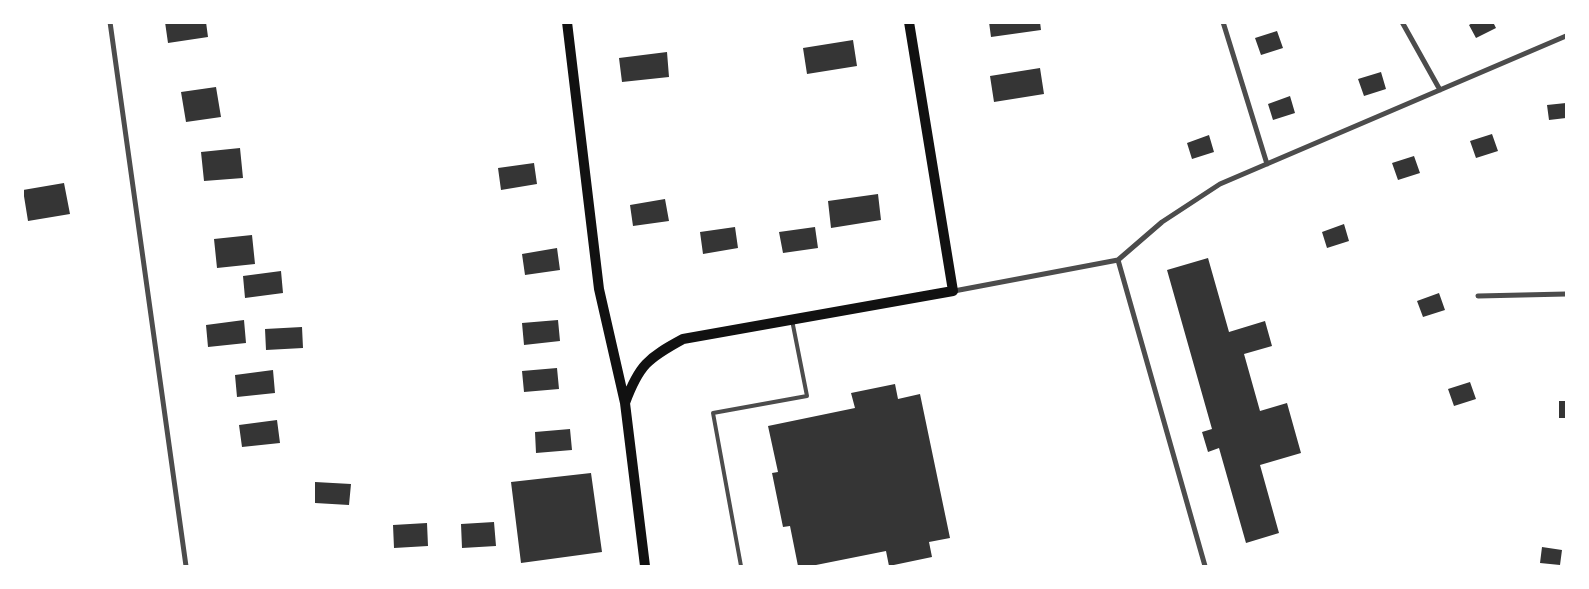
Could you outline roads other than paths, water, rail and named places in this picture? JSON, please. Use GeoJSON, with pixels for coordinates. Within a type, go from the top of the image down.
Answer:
{"type":"FeatureCollection","features":[{"type":"Feature","properties":{"kind":"main road"},"geometry":{"type":"LineString","coordinates":[[567,22],[599,289],[625,403],[645,566]]}},
{"type":"Feature","properties":{"kind":"main road"},"geometry":{"type":"LineString","coordinates":[[625,403],[636,376],[654,355],[683,339],[953,291],[909,22]]}},
{"type":"Feature","properties":{"kind":"street"},"geometry":{"type":"LineString","coordinates":[[110,22],[186,566]]}},
{"type":"Feature","properties":{"kind":"street"},"geometry":{"type":"LineString","coordinates":[[1223,22],[1266,164]]}},
{"type":"Feature","properties":{"kind":"street"},"geometry":{"type":"LineString","coordinates":[[1402,22],[1440,90]]}},
{"type":"Feature","properties":{"kind":"street"},"geometry":{"type":"LineString","coordinates":[[953,291],[1118,260],[1162,222],[1220,184],[1566,36]]}},
{"type":"Feature","properties":{"kind":"street"},"geometry":{"type":"LineString","coordinates":[[1118,260],[1206,566]]}},
{"type":"Feature","properties":{"kind":"street"},"geometry":{"type":"LineString","coordinates":[[1478,296],[1566,294]]}},
{"type":"Feature","properties":{"kind":"lane"},"geometry":{"type":"LineString","coordinates":[[741,566],[713,413],[807,396],[792,320]]}}]}
